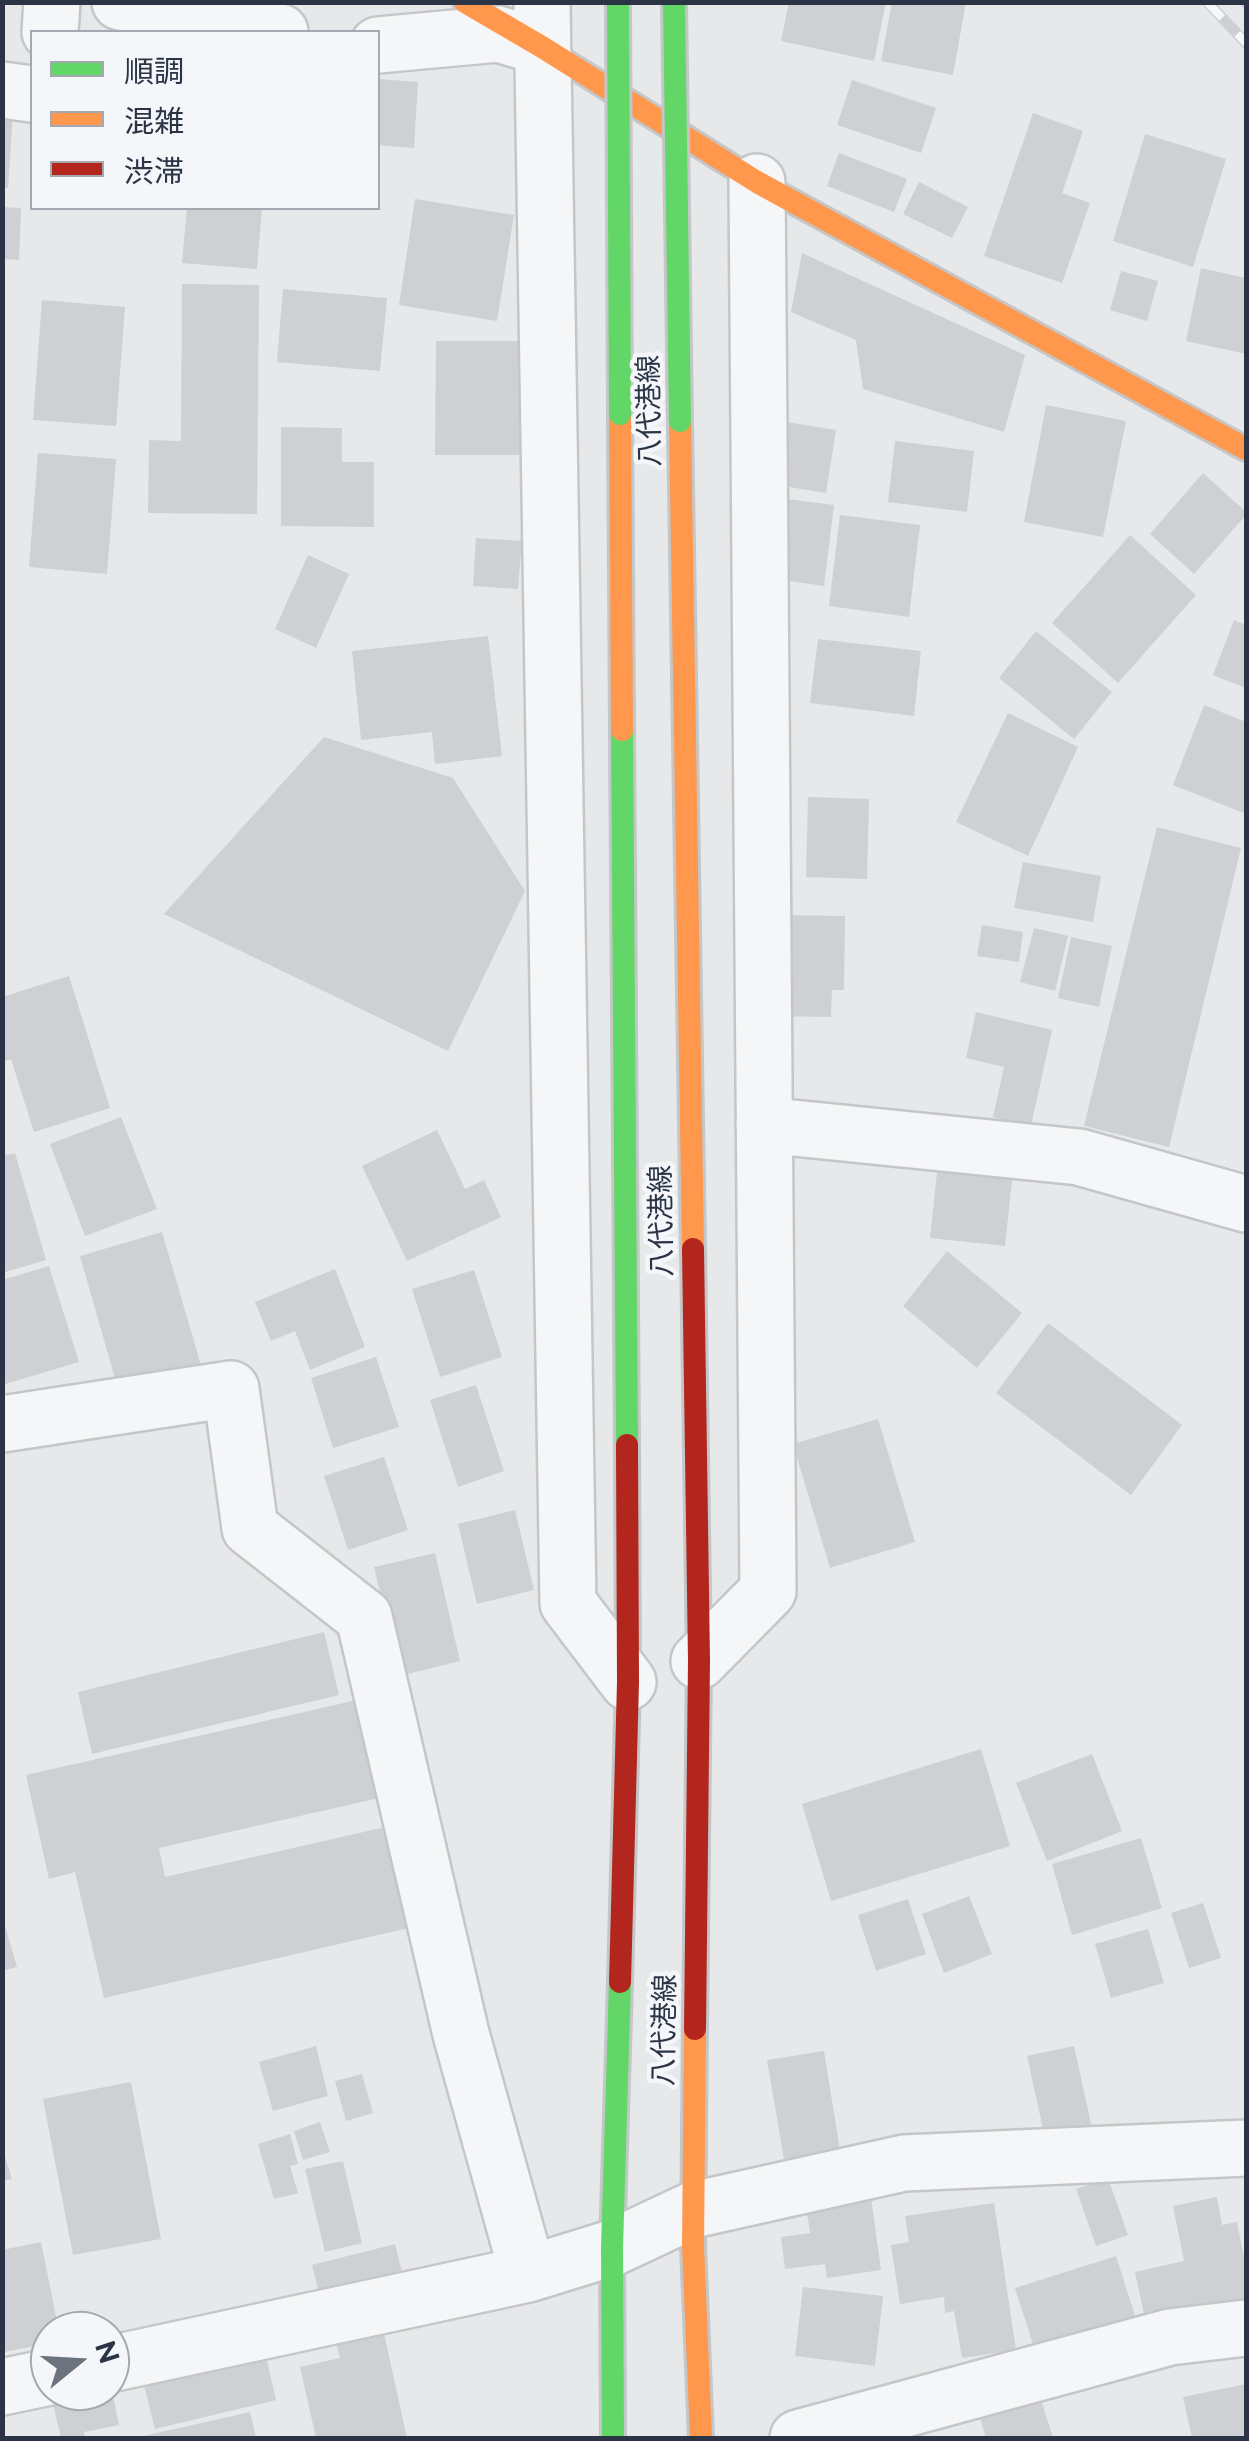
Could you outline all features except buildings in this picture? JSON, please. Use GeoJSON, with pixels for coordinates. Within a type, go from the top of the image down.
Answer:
{"type":"FeatureCollection","features":[{"type":"Feature","properties":{"kind":"main road"},"geometry":{"type":"LineString","coordinates":[[464,2],[542,24],[757,182],[1246,450]]}},
{"type":"Feature","properties":{"kind":"main road","name":"八代港線"},"geometry":{"type":"LineString","coordinates":[[613,2438],[612,2248],[628,1682],[618,2]]}},
{"type":"Feature","properties":{"kind":"main road","name":"八代港線"},"geometry":{"type":"LineString","coordinates":[[674,2],[699,1661],[692,2210],[701,2438]]}},
{"type":"Feature","properties":{"kind":"street"},"geometry":{"type":"LineString","coordinates":[[50,30],[52,2]]}},
{"type":"Feature","properties":{"kind":"street"},"geometry":{"type":"LineString","coordinates":[[120,2],[269,30]]}},
{"type":"Feature","properties":{"kind":"street"},"geometry":{"type":"LineString","coordinates":[[380,46],[498,34],[542,24],[568,1603],[628,1682]]}},
{"type":"Feature","properties":{"kind":"street"},"geometry":{"type":"LineString","coordinates":[[2,90],[30,94]]}},
{"type":"Feature","properties":{"kind":"street"},"geometry":{"type":"LineString","coordinates":[[699,1661],[768,1591],[757,182]]}},
{"type":"Feature","properties":{"kind":"street"},"geometry":{"type":"LineString","coordinates":[[764,1125],[1079,1158],[1246,1204]]}},
{"type":"Feature","properties":{"kind":"street"},"geometry":{"type":"LineString","coordinates":[[2,1424],[230,1389],[250,1528],[364,1617],[461,2034],[528,2274]]}},
{"type":"Feature","properties":{"kind":"street"},"geometry":{"type":"LineString","coordinates":[[130,2360],[528,2274],[612,2248],[692,2210],[904,2163],[1246,2148]]}},
{"type":"Feature","properties":{"kind":"street"},"geometry":{"type":"LineString","coordinates":[[798,2438],[1170,2338],[1246,2328]]}},
{"type":"Feature","properties":{"kind":"street"},"geometry":{"type":"LineString","coordinates":[[2,2387],[30,2381]]}},
{"type":"Feature","properties":{"kind":"railway"},"geometry":{"type":"LineString","coordinates":[[1207,2],[1246,43]]}},
{"type":"Feature","properties":{"kind":"traffic: fast"},"geometry":{"type":"LineString","coordinates":[[618,2],[620,414]]}},
{"type":"Feature","properties":{"kind":"traffic: fast"},"geometry":{"type":"LineString","coordinates":[[674,2],[680,421]]}},
{"type":"Feature","properties":{"kind":"traffic: fast"},"geometry":{"type":"LineString","coordinates":[[622,730],[627,1445]]}},
{"type":"Feature","properties":{"kind":"traffic: fast"},"geometry":{"type":"LineString","coordinates":[[613,2438],[612,2248],[620,1982]]}},
{"type":"Feature","properties":{"kind":"traffic: slow"},"geometry":{"type":"LineString","coordinates":[[465,2],[757,182],[1246,449]]}},
{"type":"Feature","properties":{"kind":"traffic: slow"},"geometry":{"type":"LineString","coordinates":[[620,414],[622,730]]}},
{"type":"Feature","properties":{"kind":"traffic: slow"},"geometry":{"type":"LineString","coordinates":[[680,421],[693,1249]]}},
{"type":"Feature","properties":{"kind":"traffic: slow"},"geometry":{"type":"LineString","coordinates":[[695,2029],[693,2246],[701,2438]]}},
{"type":"Feature","properties":{"kind":"traffic: jam"},"geometry":{"type":"LineString","coordinates":[[693,1249],[699,1661],[695,2029]]}},
{"type":"Feature","properties":{"kind":"traffic: jam"},"geometry":{"type":"LineString","coordinates":[[620,1982],[628,1682],[627,1445]]}}]}
